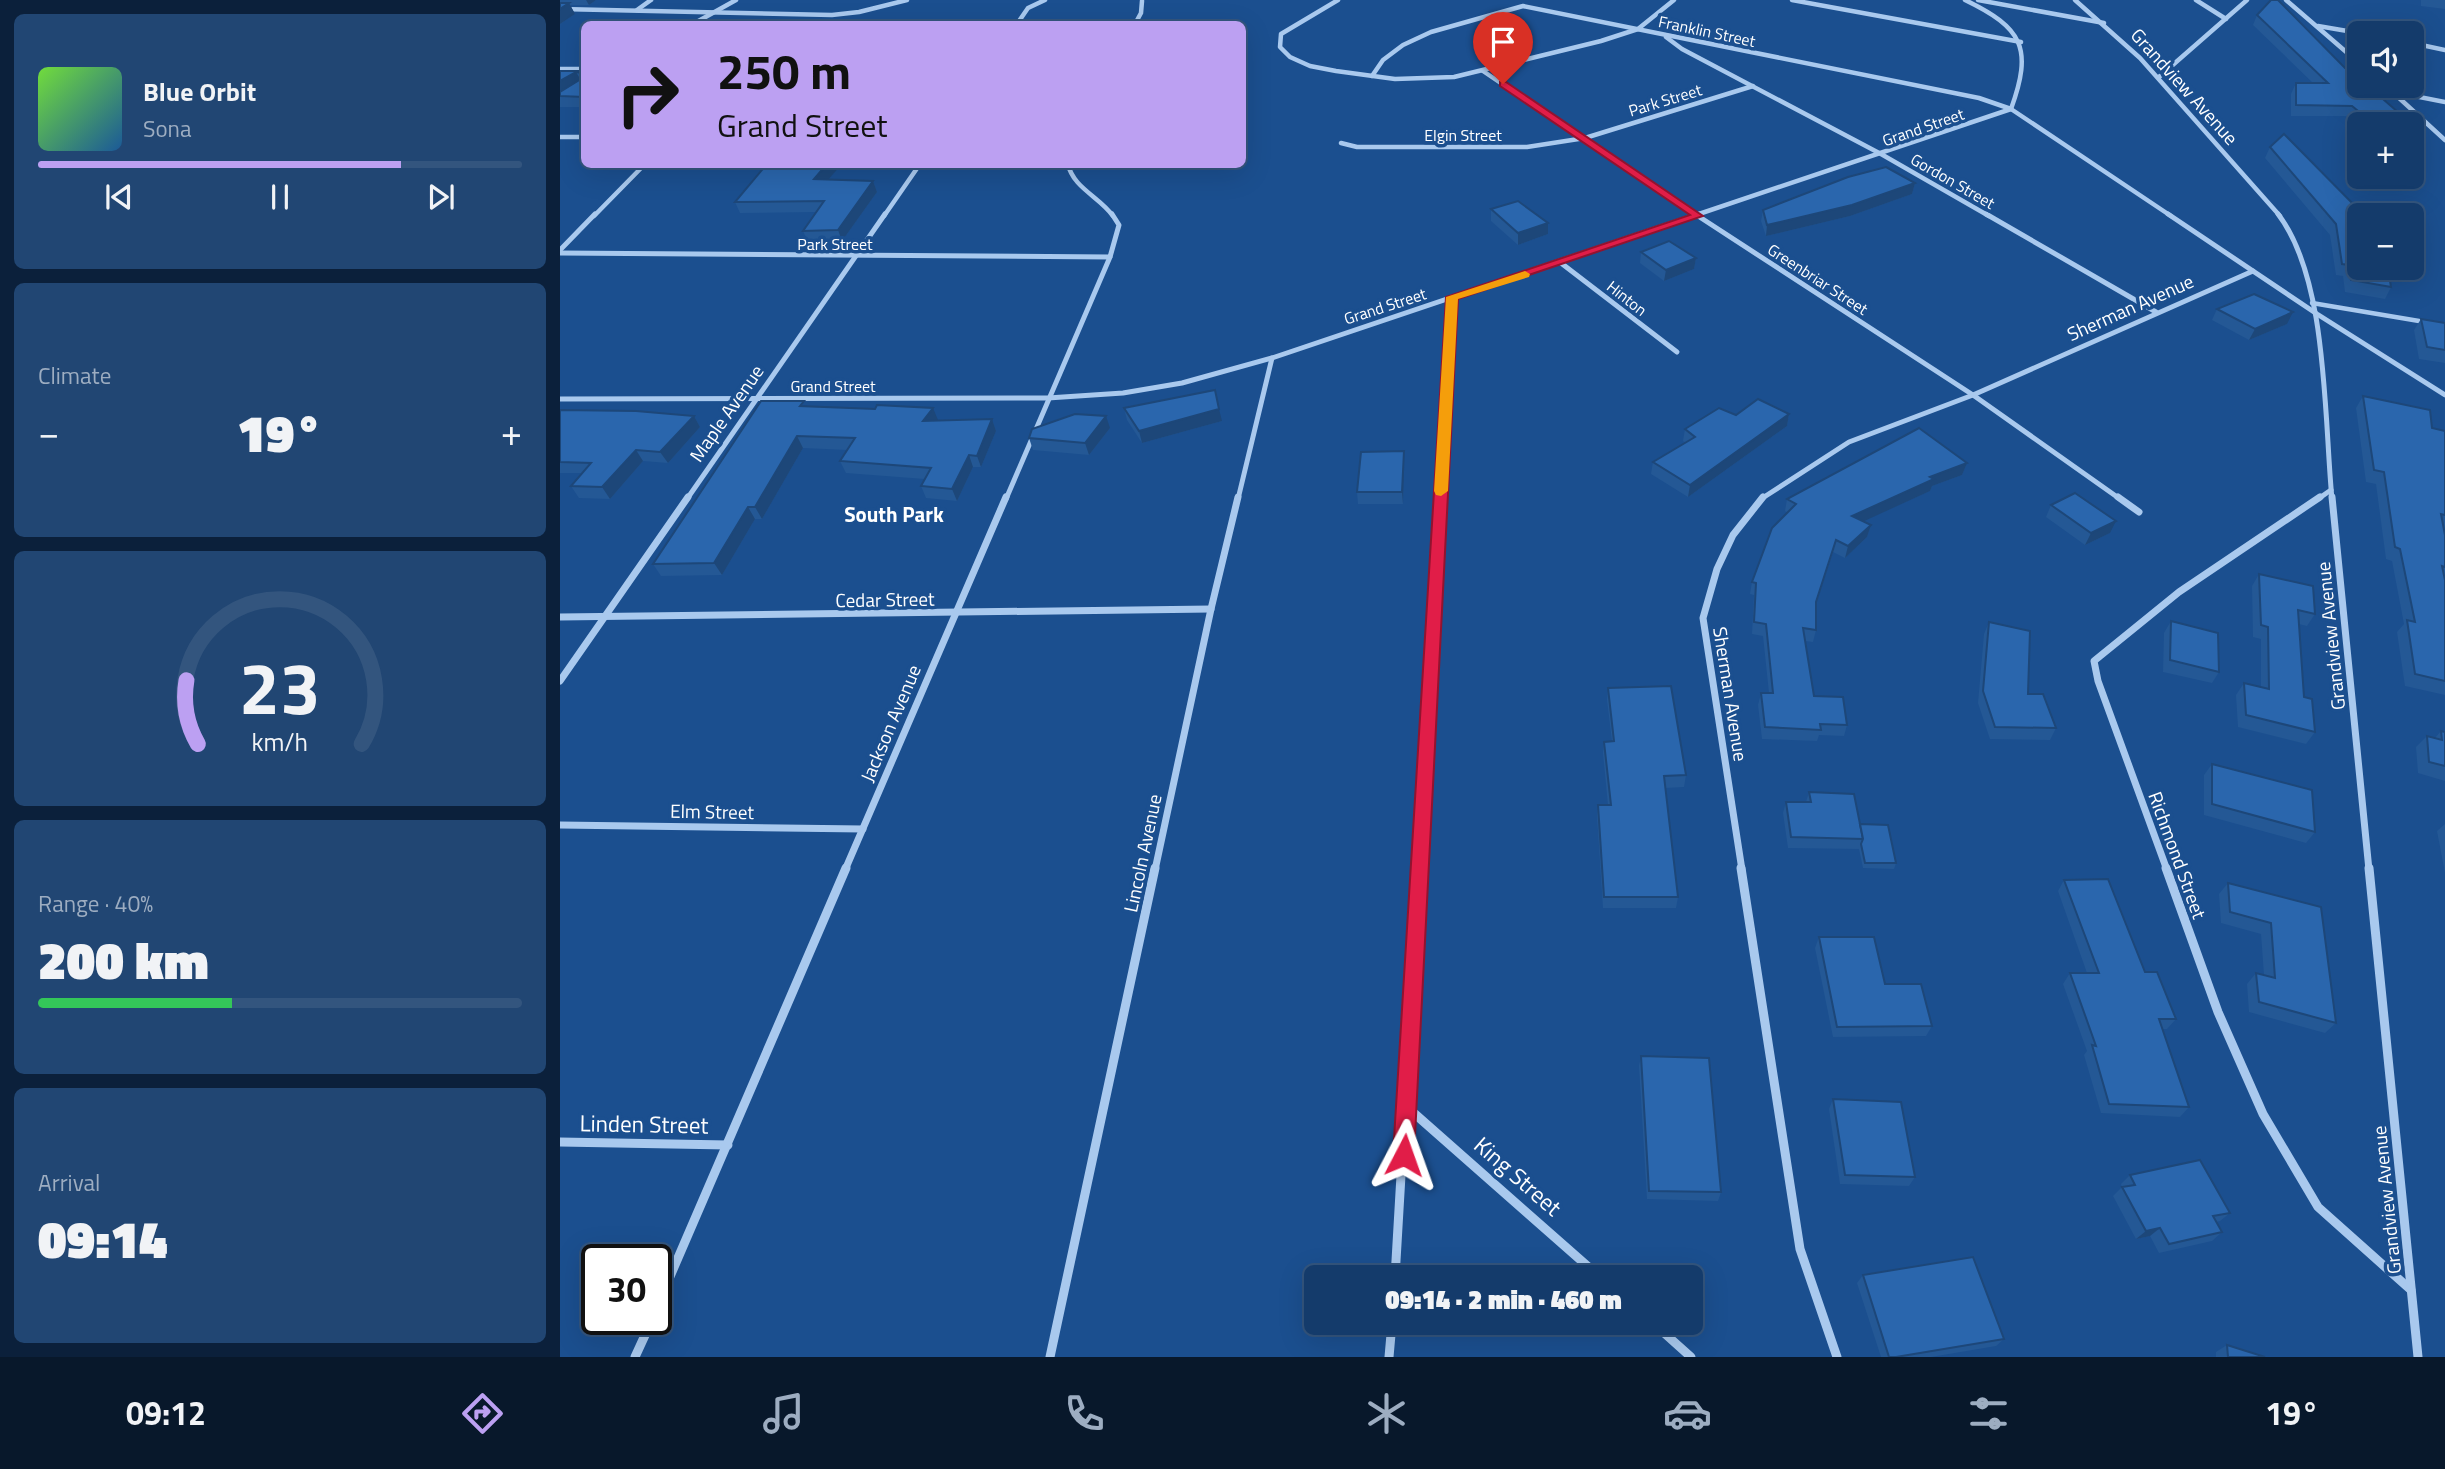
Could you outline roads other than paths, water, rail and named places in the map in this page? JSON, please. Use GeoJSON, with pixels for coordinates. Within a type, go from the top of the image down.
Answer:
{"type":"FeatureCollection","features":[{"type":"Feature","properties":{"kind":"street"},"geometry":{"type":"LineString","coordinates":[[636,10],[651,0]]}},
{"type":"Feature","properties":{"kind":"street"},"geometry":{"type":"LineString","coordinates":[[699,21],[736,0]]}},
{"type":"Feature","properties":{"kind":"street"},"geometry":{"type":"LineString","coordinates":[[560,9],[832,15],[859,12],[907,0]]}},
{"type":"Feature","properties":{"kind":"street"},"geometry":{"type":"LineString","coordinates":[[1019,21],[1028,8],[1045,0]]}},
{"type":"Feature","properties":{"kind":"street"},"geometry":{"type":"LineString","coordinates":[[1137,21],[1141,13],[1141,1],[1150,0]]}},
{"type":"Feature","properties":{"kind":"street"},"geometry":{"type":"LineString","coordinates":[[1338,0],[1281,34],[1280,47],[1290,57],[1310,66],[1420,80],[1483,71],[1601,41],[1638,29],[1674,0]]}},
{"type":"Feature","properties":{"kind":"street"},"geometry":{"type":"LineString","coordinates":[[1523,6],[1535,0]]}},
{"type":"Feature","properties":{"kind":"street"},"geometry":{"type":"LineString","coordinates":[[1792,0],[2021,43]]}},
{"type":"Feature","properties":{"kind":"street"},"geometry":{"type":"LineString","coordinates":[[1965,0],[1996,15],[2012,27],[2021,43],[2024,65],[2011,109],[2317,314],[2445,395]]}},
{"type":"Feature","properties":{"kind":"street"},"geometry":{"type":"LineString","coordinates":[[1978,0],[2108,24]]}},
{"type":"Feature","properties":{"kind":"street","name":"Grandview Avenue"},"geometry":{"type":"LineString","coordinates":[[2075,0],[2108,24],[2158,77],[2293,235],[2306,268],[2312,303],[2317,314],[2418,1357]]}},
{"type":"Feature","properties":{"kind":"street"},"geometry":{"type":"LineString","coordinates":[[2196,0],[2226,19]]}},
{"type":"Feature","properties":{"kind":"street"},"geometry":{"type":"LineString","coordinates":[[2158,77],[2247,0]]}},
{"type":"Feature","properties":{"kind":"street"},"geometry":{"type":"LineString","coordinates":[[2286,0],[2347,53]]}},
{"type":"Feature","properties":{"kind":"street","name":"Franklin Street"},"geometry":{"type":"LineString","coordinates":[[1372,76],[1383,60],[1403,45],[1431,32],[1523,6],[1979,98],[2011,109]]}},
{"type":"Feature","properties":{"kind":"street"},"geometry":{"type":"LineString","coordinates":[[2316,26],[2347,31]]}},
{"type":"Feature","properties":{"kind":"street","name":"Gordon Street"},"geometry":{"type":"LineString","coordinates":[[1662,34],[1682,49],[1881,154],[2157,312]]}},
{"type":"Feature","properties":{"kind":"street"},"geometry":{"type":"LineString","coordinates":[[2424,46],[2445,50]]}},
{"type":"Feature","properties":{"kind":"street"},"geometry":{"type":"LineString","coordinates":[[560,69],[581,69]]}},
{"type":"Feature","properties":{"kind":"street","name":"Greenbriar Street"},"geometry":{"type":"LineString","coordinates":[[1483,71],[1698,216],[1973,395],[2139,512]]}},
{"type":"Feature","properties":{"kind":"street","name":"Park Street"},"geometry":{"type":"LineString","coordinates":[[1585,138],[1753,86]]}},
{"type":"Feature","properties":{"kind":"street"},"geometry":{"type":"LineString","coordinates":[[2400,98],[2445,140]]}},
{"type":"Feature","properties":{"kind":"street"},"geometry":{"type":"LineString","coordinates":[[2424,98],[2445,102]]}},
{"type":"Feature","properties":{"kind":"street","name":"Grand Street"},"geometry":{"type":"LineString","coordinates":[[560,399],[1048,398],[1123,393],[1182,383],[1272,358],[1561,263],[2011,109]]}},
{"type":"Feature","properties":{"kind":"street"},"geometry":{"type":"LineString","coordinates":[[560,137],[581,137]]}},
{"type":"Feature","properties":{"kind":"street","name":"Elgin Street"},"geometry":{"type":"LineString","coordinates":[[1341,143],[1357,147],[1527,148],[1585,138]]}},
{"type":"Feature","properties":{"kind":"street"},"geometry":{"type":"LineString","coordinates":[[560,252],[641,168]]}},
{"type":"Feature","properties":{"kind":"street","name":"Maple Avenue"},"geometry":{"type":"LineString","coordinates":[[560,681],[917,168]]}},
{"type":"Feature","properties":{"kind":"street","name":"Jackson Avenue"},"geometry":{"type":"LineString","coordinates":[[672,1272],[1110,257],[1119,225],[1106,206],[1075,180],[1068,168]]}},
{"type":"Feature","properties":{"kind":"street","name":"Park Street"},"geometry":{"type":"LineString","coordinates":[[560,252],[1110,257]]}},
{"type":"Feature","properties":{"kind":"street","name":"Hinton"},"geometry":{"type":"LineString","coordinates":[[1561,263],[1677,352]]}},
{"type":"Feature","properties":{"kind":"street","name":"Sherman Avenue"},"geometry":{"type":"LineString","coordinates":[[1838,1357],[1800,1249],[1703,618],[1717,569],[1733,535],[1761,498],[1849,442],[1973,395],[2253,271]]}},
{"type":"Feature","properties":{"kind":"street"},"geometry":{"type":"LineString","coordinates":[[1396,1265],[1452,297]]}},
{"type":"Feature","properties":{"kind":"street","name":"Lincoln Avenue"},"geometry":{"type":"LineString","coordinates":[[1049,1357],[1211,609],[1272,358]]}},
{"type":"Feature","properties":{"kind":"street","name":"Richmond Street"},"geometry":{"type":"LineString","coordinates":[[2332,489],[2197,577],[2136,623],[2094,661],[2098,681],[2218,1012],[2263,1114],[2318,1207],[2411,1290]]}},
{"type":"Feature","properties":{"kind":"street","name":"Cedar Street"},"geometry":{"type":"LineString","coordinates":[[560,617],[1211,609]]}},
{"type":"Feature","properties":{"kind":"street","name":"Elm Street"},"geometry":{"type":"LineString","coordinates":[[560,825],[863,829]]}},
{"type":"Feature","properties":{"kind":"street","name":"King Street"},"geometry":{"type":"LineString","coordinates":[[1407,1107],[1586,1265]]}},
{"type":"Feature","properties":{"kind":"street","name":"Linden Street"},"geometry":{"type":"LineString","coordinates":[[560,1142],[727,1145]]}},
{"type":"Feature","properties":{"kind":"street"},"geometry":{"type":"LineString","coordinates":[[635,1357],[645,1335]]}},
{"type":"Feature","properties":{"kind":"street"},"geometry":{"type":"LineString","coordinates":[[1390,1357],[1391,1335]]}},
{"type":"Feature","properties":{"kind":"street"},"geometry":{"type":"LineString","coordinates":[[1667,1335],[1692,1357]]}},
{"type":"Feature","properties":{"kind":"lane"},"geometry":{"type":"LineString","coordinates":[[2312,303],[2432,324]]}},
{"type":"Feature","properties":{"kind":"district","name":"South Park"},"geometry":{"type":"Point","coordinates":[894,514]}}]}
